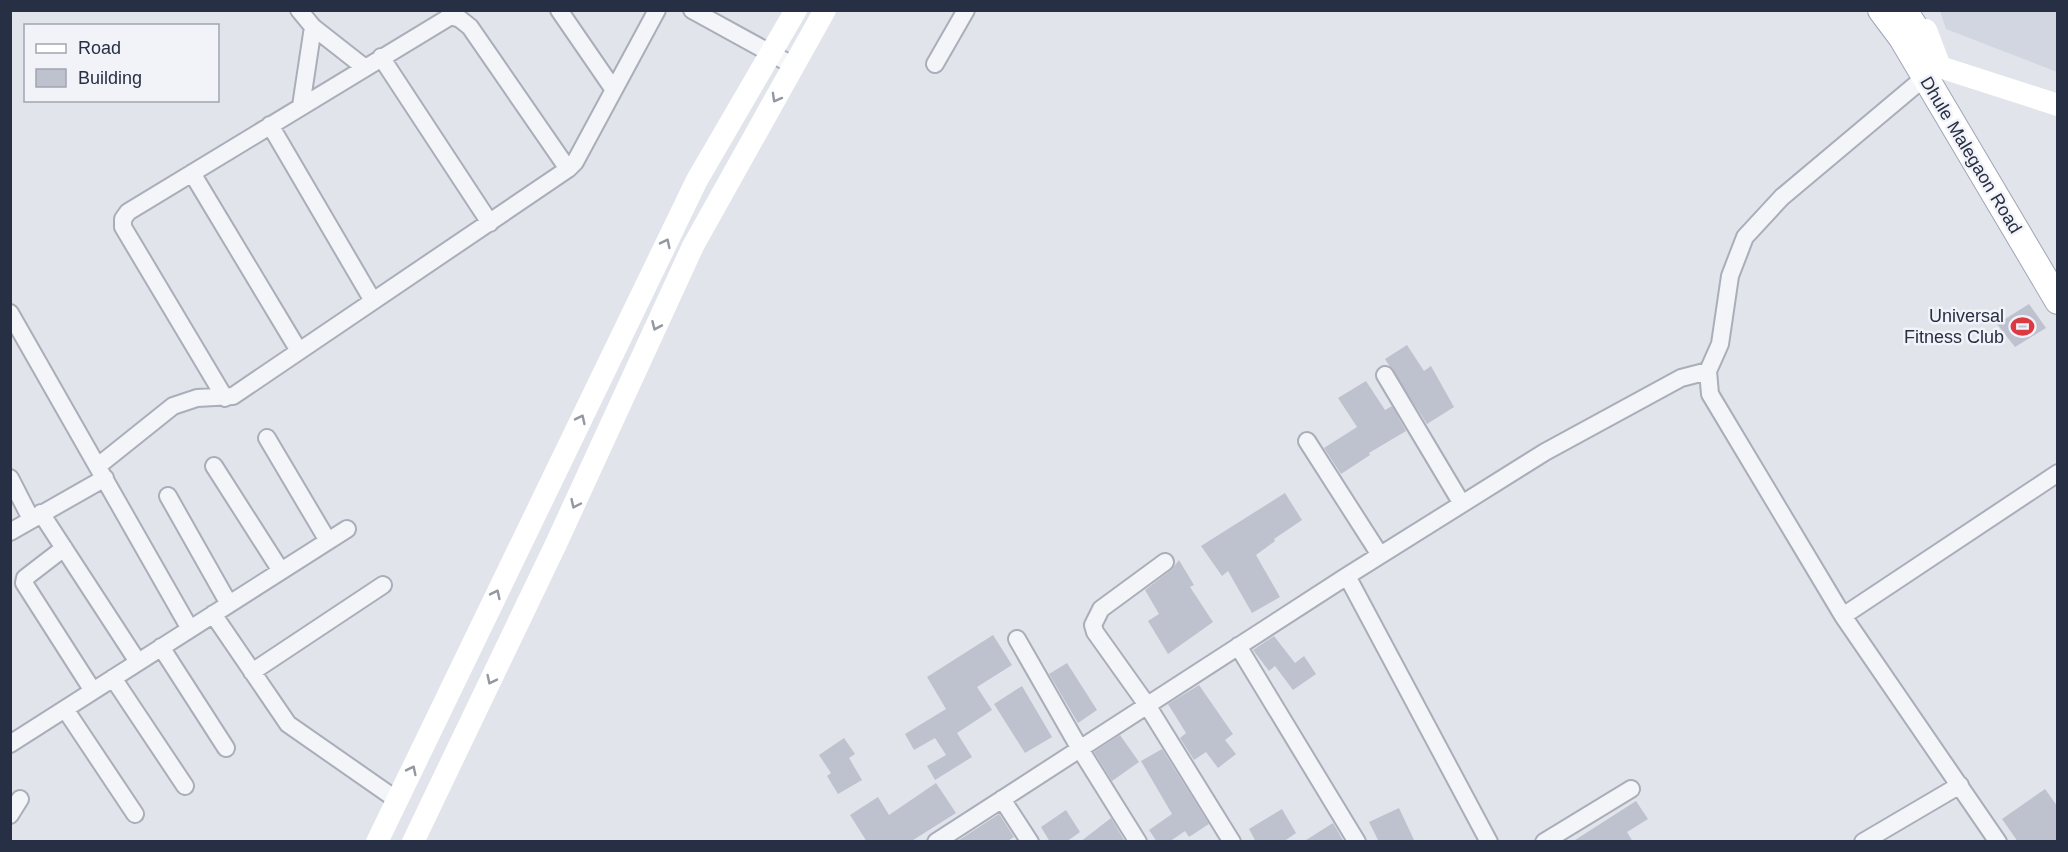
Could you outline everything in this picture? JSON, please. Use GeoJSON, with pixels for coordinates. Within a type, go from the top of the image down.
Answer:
{"type":"FeatureCollection","features":[{"type":"Feature","properties":{"kind":"main road","name":"Dhule Malegaon Road"},"geometry":{"type":"LineString","coordinates":[[1881,10],[1933,72]]}},
{"type":"Feature","properties":{"kind":"main road","name":"Dhule Malegaon Road"},"geometry":{"type":"LineString","coordinates":[[1904,10],[1933,72],[2058,301]]}},
{"type":"Feature","properties":{"kind":"main road"},"geometry":{"type":"LineString","coordinates":[[1933,72],[2058,271]]}},
{"type":"Feature","properties":{"kind":"street"},"geometry":{"type":"LineString","coordinates":[[299,10],[314,27],[364,67]]}},
{"type":"Feature","properties":{"kind":"street"},"geometry":{"type":"LineString","coordinates":[[559,10],[614,90]]}},
{"type":"Feature","properties":{"kind":"street"},"geometry":{"type":"LineString","coordinates":[[10,532],[102,472],[173,406],[197,398],[225,398],[568,169],[657,10]]}},
{"type":"Feature","properties":{"kind":"street"},"geometry":{"type":"LineString","coordinates":[[692,10],[794,66]]}},
{"type":"Feature","properties":{"kind":"street"},"geometry":{"type":"LineString","coordinates":[[379,841],[697,180],[796,10]]}},
{"type":"Feature","properties":{"kind":"street"},"geometry":{"type":"LineString","coordinates":[[413,842],[556,544],[693,246],[825,10]]}},
{"type":"Feature","properties":{"kind":"street"},"geometry":{"type":"LineString","coordinates":[[935,64],[966,10]]}},
{"type":"Feature","properties":{"kind":"street"},"geometry":{"type":"LineString","coordinates":[[1919,10],[1933,72]]}},
{"type":"Feature","properties":{"kind":"street"},"geometry":{"type":"LineString","coordinates":[[225,398],[123,227],[123,219],[128,212],[442,19],[451,16],[460,19],[470,27],[568,169]]}},
{"type":"Feature","properties":{"kind":"street"},"geometry":{"type":"LineString","coordinates":[[301,106],[314,27]]}},
{"type":"Feature","properties":{"kind":"street"},"geometry":{"type":"LineString","coordinates":[[381,57],[490,223]]}},
{"type":"Feature","properties":{"kind":"street"},"geometry":{"type":"LineString","coordinates":[[1933,72],[2058,105]]}},
{"type":"Feature","properties":{"kind":"street"},"geometry":{"type":"LineString","coordinates":[[1933,72],[1782,196],[1745,237],[1730,276],[1720,344],[1708,371],[1710,394],[1843,616],[1998,842]]}},
{"type":"Feature","properties":{"kind":"street"},"geometry":{"type":"LineString","coordinates":[[270,125],[373,301]]}},
{"type":"Feature","properties":{"kind":"street"},"geometry":{"type":"LineString","coordinates":[[192,173],[298,351]]}},
{"type":"Feature","properties":{"kind":"street"},"geometry":{"type":"LineString","coordinates":[[10,313],[189,629]]}},
{"type":"Feature","properties":{"kind":"street"},"geometry":{"type":"LineString","coordinates":[[617,345],[643,355]]}},
{"type":"Feature","properties":{"kind":"street"},"geometry":{"type":"LineString","coordinates":[[936,842],[1347,576],[1545,452],[1681,378],[1708,371]]}},
{"type":"Feature","properties":{"kind":"street"},"geometry":{"type":"LineString","coordinates":[[1385,375],[1462,504]]}},
{"type":"Feature","properties":{"kind":"street"},"geometry":{"type":"LineString","coordinates":[[267,438],[328,541]]}},
{"type":"Feature","properties":{"kind":"street"},"geometry":{"type":"LineString","coordinates":[[1307,441],[1380,555]]}},
{"type":"Feature","properties":{"kind":"street"},"geometry":{"type":"LineString","coordinates":[[214,466],[281,571]]}},
{"type":"Feature","properties":{"kind":"street"},"geometry":{"type":"LineString","coordinates":[[1843,616],[2058,473]]}},
{"type":"Feature","properties":{"kind":"street"},"geometry":{"type":"LineString","coordinates":[[10,478],[36,516],[64,548],[138,662]]}},
{"type":"Feature","properties":{"kind":"street"},"geometry":{"type":"LineString","coordinates":[[168,496],[229,604]]}},
{"type":"Feature","properties":{"kind":"street"},"geometry":{"type":"LineString","coordinates":[[10,744],[347,529]]}},
{"type":"Feature","properties":{"kind":"street"},"geometry":{"type":"LineString","coordinates":[[64,548],[25,578],[24,583],[93,691]]}},
{"type":"Feature","properties":{"kind":"street"},"geometry":{"type":"LineString","coordinates":[[1165,562],[1101,609],[1094,625],[1095,632],[1147,705],[1232,842]]}},
{"type":"Feature","properties":{"kind":"street"},"geometry":{"type":"LineString","coordinates":[[1347,576],[1489,842]]}},
{"type":"Feature","properties":{"kind":"street"},"geometry":{"type":"LineString","coordinates":[[252,672],[383,585]]}},
{"type":"Feature","properties":{"kind":"street"},"geometry":{"type":"LineString","coordinates":[[213,614],[279,714],[296,731],[397,800]]}},
{"type":"Feature","properties":{"kind":"street"},"geometry":{"type":"LineString","coordinates":[[1017,639],[1080,749],[1138,842]]}},
{"type":"Feature","properties":{"kind":"street"},"geometry":{"type":"LineString","coordinates":[[1238,646],[1358,842]]}},
{"type":"Feature","properties":{"kind":"street"},"geometry":{"type":"LineString","coordinates":[[161,647],[226,748]]}},
{"type":"Feature","properties":{"kind":"street"},"geometry":{"type":"LineString","coordinates":[[113,678],[185,786]]}},
{"type":"Feature","properties":{"kind":"street"},"geometry":{"type":"LineString","coordinates":[[65,709],[135,814]]}},
{"type":"Feature","properties":{"kind":"street"},"geometry":{"type":"LineString","coordinates":[[1863,842],[1960,785]]}},
{"type":"Feature","properties":{"kind":"street"},"geometry":{"type":"LineString","coordinates":[[1544,842],[1631,789]]}},
{"type":"Feature","properties":{"kind":"street"},"geometry":{"type":"LineString","coordinates":[[10,815],[20,799]]}},
{"type":"Feature","properties":{"kind":"street"},"geometry":{"type":"LineString","coordinates":[[1002,799],[1030,842]]}},
{"type":"Feature","properties":{"kind":"shaded area"},"geometry":{"type":"Polygon","coordinates":[[[1940,11],[2057,11],[2057,72],[1946,29],[1940,11]]]}},
{"type":"Feature","properties":{"kind":"building","name":"Universal Fitness Club"},"geometry":{"type":"Polygon","coordinates":[[[2029,304],[2046,328],[2015,347],[1997,324],[2029,304]]]}},
{"type":"Feature","properties":{"kind":"building"},"geometry":{"type":"Polygon","coordinates":[[[1407,345],[1424,371],[1431,366],[1454,407],[1427,424],[1385,359],[1407,345]]]}},
{"type":"Feature","properties":{"kind":"building"},"geometry":{"type":"Polygon","coordinates":[[[1366,381],[1385,410],[1392,406],[1406,431],[1369,453],[1370,455],[1341,474],[1324,448],[1357,427],[1338,398],[1366,381]]]}},
{"type":"Feature","properties":{"kind":"building"},"geometry":{"type":"Polygon","coordinates":[[[1285,493],[1302,520],[1274,539],[1275,541],[1256,555],[1280,597],[1252,613],[1228,571],[1222,576],[1201,546],[1285,493]]]}},
{"type":"Feature","properties":{"kind":"building"},"geometry":{"type":"Polygon","coordinates":[[[1179,560],[1194,585],[1190,587],[1213,622],[1168,654],[1148,621],[1159,614],[1145,590],[1171,570],[1179,560]]]}},
{"type":"Feature","properties":{"kind":"building"},"geometry":{"type":"Polygon","coordinates":[[[993,635],[1012,665],[977,687],[992,710],[957,733],[972,757],[935,780],[927,766],[946,755],[935,738],[914,750],[905,734],[946,709],[927,677],[993,635]]]}},
{"type":"Feature","properties":{"kind":"building"},"geometry":{"type":"Polygon","coordinates":[[[1274,636],[1295,663],[1304,656],[1316,674],[1293,690],[1275,666],[1269,671],[1253,650],[1274,636]]]}},
{"type":"Feature","properties":{"kind":"building"},"geometry":{"type":"Polygon","coordinates":[[[1067,663],[1097,710],[1078,723],[1049,674],[1067,663]]]}},
{"type":"Feature","properties":{"kind":"building"},"geometry":{"type":"Polygon","coordinates":[[[1199,685],[1233,734],[1225,740],[1236,754],[1218,768],[1206,752],[1194,760],[1180,738],[1186,733],[1168,704],[1199,685]]]}},
{"type":"Feature","properties":{"kind":"building"},"geometry":{"type":"Polygon","coordinates":[[[1022,686],[1052,737],[1025,753],[994,704],[1022,686]]]}},
{"type":"Feature","properties":{"kind":"building"},"geometry":{"type":"Polygon","coordinates":[[[1120,735],[1139,762],[1112,781],[1094,752],[1120,735]]]}},
{"type":"Feature","properties":{"kind":"building"},"geometry":{"type":"Polygon","coordinates":[[[844,738],[855,754],[849,758],[862,780],[838,794],[827,776],[831,773],[819,755],[844,738]]]}},
{"type":"Feature","properties":{"kind":"building"},"geometry":{"type":"Polygon","coordinates":[[[1162,749],[1209,824],[1189,837],[1185,831],[1169,842],[1157,842],[1149,830],[1172,814],[1141,761],[1162,749]]]}},
{"type":"Feature","properties":{"kind":"building"},"geometry":{"type":"Polygon","coordinates":[[[936,783],[956,813],[910,842],[867,842],[850,815],[878,797],[889,815],[936,783]]]}},
{"type":"Feature","properties":{"kind":"building"},"geometry":{"type":"Polygon","coordinates":[[[2045,789],[2058,807],[2058,842],[2018,842],[2002,819],[2045,789]]]}},
{"type":"Feature","properties":{"kind":"building"},"geometry":{"type":"Polygon","coordinates":[[[1636,801],[1648,819],[1627,832],[1633,842],[1572,842],[1636,801]]]}},
{"type":"Feature","properties":{"kind":"building"},"geometry":{"type":"Polygon","coordinates":[[[1399,808],[1415,842],[1379,842],[1369,822],[1399,808]]]}},
{"type":"Feature","properties":{"kind":"building"},"geometry":{"type":"Polygon","coordinates":[[[1282,809],[1296,833],[1283,842],[1256,842],[1249,829],[1282,809]]]}},
{"type":"Feature","properties":{"kind":"building"},"geometry":{"type":"Polygon","coordinates":[[[1066,810],[1080,832],[1066,842],[1050,842],[1041,827],[1066,810]]]}},
{"type":"Feature","properties":{"kind":"building"},"geometry":{"type":"Polygon","coordinates":[[[999,814],[1014,837],[1006,842],[956,842],[999,814]]]}},
{"type":"Feature","properties":{"kind":"building"},"geometry":{"type":"Polygon","coordinates":[[[1111,818],[1124,840],[1080,842],[1111,818]]]}},
{"type":"Feature","properties":{"kind":"building"},"geometry":{"type":"Polygon","coordinates":[[[1333,823],[1344,842],[1303,842],[1333,823]]]}},
{"type":"Feature","properties":{"kind":"place","name":"Universal Fitness Club"},"geometry":{"type":"Point","coordinates":[2022,326]}}]}
